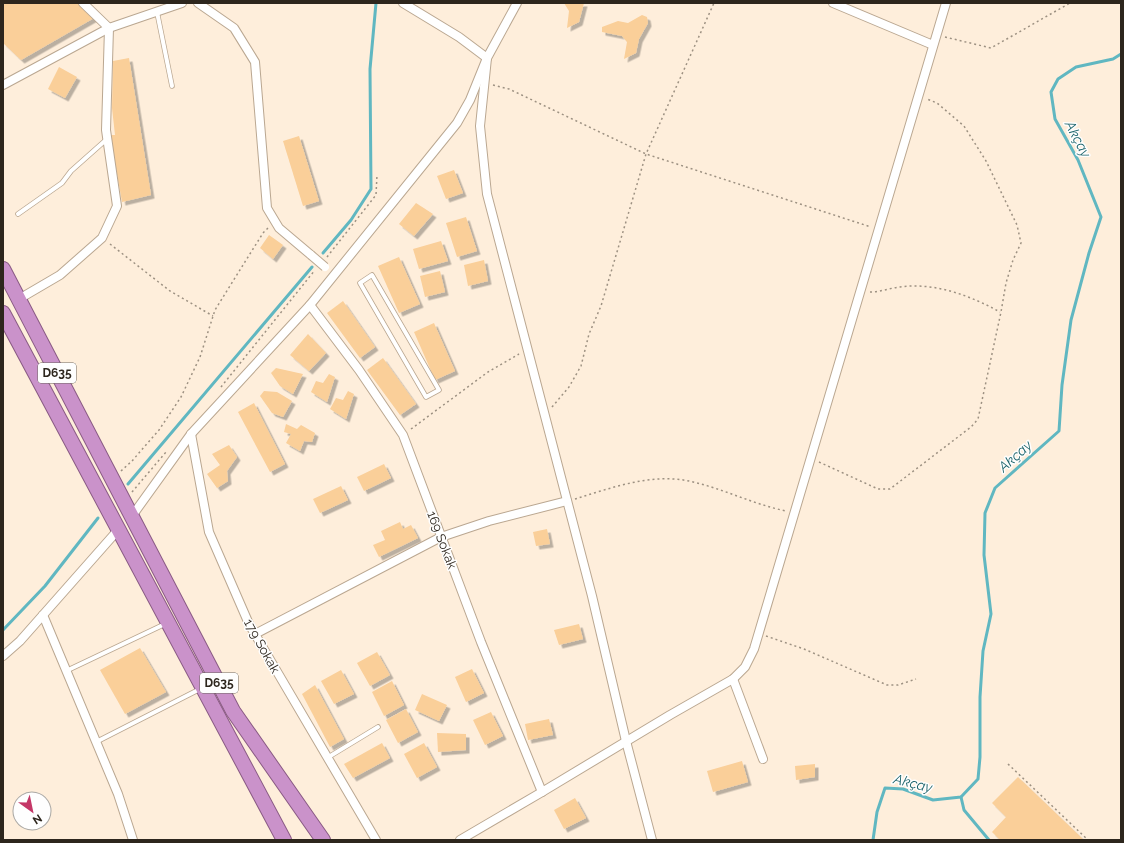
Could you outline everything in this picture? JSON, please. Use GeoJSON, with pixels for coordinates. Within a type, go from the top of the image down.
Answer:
{"type":"FeatureCollection","features":[{"type":"Feature","properties":{"kind":"highway","name":"D635"},"geometry":{"type":"LineString","coordinates":[[3,269],[233,711],[323,840]]}},
{"type":"Feature","properties":{"kind":"highway","name":"D635"},"geometry":{"type":"LineString","coordinates":[[3,313],[284,840]]}},
{"type":"Feature","properties":{"kind":"street"},"geometry":{"type":"LineString","coordinates":[[19,299],[60,275],[102,238],[117,206],[106,130],[109,28],[83,3]]}},
{"type":"Feature","properties":{"kind":"street"},"geometry":{"type":"LineString","coordinates":[[3,85],[109,28],[182,3]]}},
{"type":"Feature","properties":{"kind":"street"},"geometry":{"type":"LineString","coordinates":[[198,3],[234,28],[255,62],[267,208],[279,228],[335,275]]}},
{"type":"Feature","properties":{"kind":"street"},"geometry":{"type":"LineString","coordinates":[[403,3],[459,37],[487,58]]}},
{"type":"Feature","properties":{"kind":"street"},"geometry":{"type":"LineString","coordinates":[[132,516],[192,434],[310,305],[457,123],[470,100],[487,58],[517,3]]}},
{"type":"Feature","properties":{"kind":"street"},"geometry":{"type":"LineString","coordinates":[[833,3],[933,45]]}},
{"type":"Feature","properties":{"kind":"street"},"geometry":{"type":"LineString","coordinates":[[460,840],[733,679],[745,667],[754,649],[946,3]]}},
{"type":"Feature","properties":{"kind":"street"},"geometry":{"type":"LineString","coordinates":[[487,58],[480,126],[487,194],[592,596],[626,741],[652,840]]}},
{"type":"Feature","properties":{"kind":"street","name":"169 Sokak"},"geometry":{"type":"LineString","coordinates":[[310,305],[359,370],[403,435],[441,537],[542,792]]}},
{"type":"Feature","properties":{"kind":"street","name":"179 Sokak"},"geometry":{"type":"LineString","coordinates":[[192,434],[209,532],[255,634],[326,758],[376,840]]}},
{"type":"Feature","properties":{"kind":"street"},"geometry":{"type":"LineString","coordinates":[[255,634],[441,537],[489,521],[567,501]]}},
{"type":"Feature","properties":{"kind":"street"},"geometry":{"type":"LineString","coordinates":[[3,656],[20,641],[118,530]]}},
{"type":"Feature","properties":{"kind":"street"},"geometry":{"type":"LineString","coordinates":[[43,615],[118,794],[133,840]]}},
{"type":"Feature","properties":{"kind":"street"},"geometry":{"type":"LineString","coordinates":[[733,679],[763,760]]}},
{"type":"Feature","properties":{"kind":"lane"},"geometry":{"type":"LineString","coordinates":[[157,12],[172,86]]}},
{"type":"Feature","properties":{"kind":"lane"},"geometry":{"type":"LineString","coordinates":[[18,214],[62,183],[72,171],[107,139]]}},
{"type":"Feature","properties":{"kind":"lane"},"geometry":{"type":"LineString","coordinates":[[372,275],[439,390],[426,397],[360,283],[372,275]]}},
{"type":"Feature","properties":{"kind":"lane"},"geometry":{"type":"LineString","coordinates":[[66,671],[167,623]]}},
{"type":"Feature","properties":{"kind":"lane"},"geometry":{"type":"LineString","coordinates":[[96,742],[202,688]]}},
{"type":"Feature","properties":{"kind":"lane"},"geometry":{"type":"LineString","coordinates":[[326,758],[378,727]]}},
{"type":"Feature","properties":{"kind":"path"},"geometry":{"type":"LineString","coordinates":[[545,414],[565,393],[581,366],[589,334],[601,306],[646,154],[714,3]]}},
{"type":"Feature","properties":{"kind":"path"},"geometry":{"type":"LineString","coordinates":[[936,35],[991,48],[1070,3]]}},
{"type":"Feature","properties":{"kind":"path"},"geometry":{"type":"LineString","coordinates":[[485,82],[509,89],[646,154],[878,229]]}},
{"type":"Feature","properties":{"kind":"path"},"geometry":{"type":"LineString","coordinates":[[810,460],[822,462],[878,489],[890,489],[971,427],[978,419],[1006,283],[1013,260],[1021,243],[1017,225],[986,161],[964,126],[937,103],[918,94]]}},
{"type":"Feature","properties":{"kind":"path"},"geometry":{"type":"LineString","coordinates":[[220,388],[323,264],[376,195],[377,175]]}},
{"type":"Feature","properties":{"kind":"path"},"geometry":{"type":"LineString","coordinates":[[112,478],[132,461],[159,430],[181,397],[200,357],[213,316],[263,233],[275,221]]}},
{"type":"Feature","properties":{"kind":"path"},"geometry":{"type":"LineString","coordinates":[[102,238],[170,291],[213,316]]}},
{"type":"Feature","properties":{"kind":"path"},"geometry":{"type":"LineString","coordinates":[[860,291],[876,292],[901,286],[925,287],[962,294],[1001,312]]}},
{"type":"Feature","properties":{"kind":"path"},"geometry":{"type":"LineString","coordinates":[[403,435],[488,372],[527,348]]}},
{"type":"Feature","properties":{"kind":"path"},"geometry":{"type":"LineString","coordinates":[[131,493],[170,447]]}},
{"type":"Feature","properties":{"kind":"path"},"geometry":{"type":"LineString","coordinates":[[567,501],[652,479],[670,478],[708,486],[753,502],[794,513]]}},
{"type":"Feature","properties":{"kind":"path"},"geometry":{"type":"LineString","coordinates":[[758,634],[804,648],[849,670],[887,685],[898,685],[916,679]]}},
{"type":"Feature","properties":{"kind":"path"},"geometry":{"type":"LineString","coordinates":[[1008,764],[1088,840]]}},
{"type":"Feature","properties":{"kind":"building"},"geometry":{"type":"Polygon","coordinates":[[[3,3],[79,3],[94,18],[21,60],[3,43],[3,3]]]}},
{"type":"Feature","properties":{"kind":"building"},"geometry":{"type":"Polygon","coordinates":[[[564,3],[584,3],[579,22],[567,28],[569,11],[564,3]]]}},
{"type":"Feature","properties":{"kind":"building"},"geometry":{"type":"Polygon","coordinates":[[[642,15],[647,17],[648,23],[639,39],[636,53],[624,59],[627,42],[622,36],[602,32],[602,27],[618,21],[628,23],[642,15]]]}},
{"type":"Feature","properties":{"kind":"building"},"geometry":{"type":"Polygon","coordinates":[[[129,58],[151,195],[122,202],[110,135],[115,135],[112,108],[113,61],[129,58]]]}},
{"type":"Feature","properties":{"kind":"building"},"geometry":{"type":"Polygon","coordinates":[[[59,67],[77,77],[65,98],[48,89],[59,67]]]}},
{"type":"Feature","properties":{"kind":"building"},"geometry":{"type":"Polygon","coordinates":[[[299,136],[319,201],[303,206],[283,141],[299,136]]]}},
{"type":"Feature","properties":{"kind":"building"},"geometry":{"type":"Polygon","coordinates":[[[454,170],[463,193],[446,199],[437,176],[454,170]]]}},
{"type":"Feature","properties":{"kind":"building"},"geometry":{"type":"Polygon","coordinates":[[[416,203],[433,214],[414,236],[399,224],[416,203]]]}},
{"type":"Feature","properties":{"kind":"building"},"geometry":{"type":"Polygon","coordinates":[[[466,217],[477,251],[457,257],[446,223],[466,217]]]}},
{"type":"Feature","properties":{"kind":"building"},"geometry":{"type":"Polygon","coordinates":[[[269,235],[283,245],[273,259],[260,248],[269,235]]]}},
{"type":"Feature","properties":{"kind":"building"},"geometry":{"type":"Polygon","coordinates":[[[441,241],[448,261],[419,269],[413,249],[441,241]]]}},
{"type":"Feature","properties":{"kind":"building"},"geometry":{"type":"Polygon","coordinates":[[[399,257],[420,304],[399,313],[378,266],[399,257]]]}},
{"type":"Feature","properties":{"kind":"building"},"geometry":{"type":"Polygon","coordinates":[[[484,260],[488,281],[468,286],[464,265],[484,260]]]}},
{"type":"Feature","properties":{"kind":"building"},"geometry":{"type":"Polygon","coordinates":[[[440,271],[445,292],[425,297],[420,276],[440,271]]]}},
{"type":"Feature","properties":{"kind":"building"},"geometry":{"type":"Polygon","coordinates":[[[343,301],[375,347],[360,358],[327,313],[343,301]]]}},
{"type":"Feature","properties":{"kind":"building"},"geometry":{"type":"Polygon","coordinates":[[[434,323],[455,371],[435,380],[414,332],[434,323]]]}},
{"type":"Feature","properties":{"kind":"building"},"geometry":{"type":"Polygon","coordinates":[[[308,334],[326,353],[309,371],[290,355],[308,334]]]}},
{"type":"Feature","properties":{"kind":"building"},"geometry":{"type":"Polygon","coordinates":[[[383,358],[416,404],[400,415],[367,370],[383,358]]]}},
{"type":"Feature","properties":{"kind":"building"},"geometry":{"type":"Polygon","coordinates":[[[276,368],[303,374],[293,394],[280,386],[271,373],[276,368]]]}},
{"type":"Feature","properties":{"kind":"building"},"geometry":{"type":"Polygon","coordinates":[[[329,374],[335,377],[327,402],[311,392],[316,381],[323,383],[329,374]]]}},
{"type":"Feature","properties":{"kind":"building"},"geometry":{"type":"Polygon","coordinates":[[[264,391],[277,392],[292,401],[283,417],[272,413],[260,396],[264,391]]]}},
{"type":"Feature","properties":{"kind":"building"},"geometry":{"type":"Polygon","coordinates":[[[348,391],[354,394],[346,419],[330,409],[336,398],[343,400],[348,391]]]}},
{"type":"Feature","properties":{"kind":"building"},"geometry":{"type":"Polygon","coordinates":[[[254,403],[285,464],[270,472],[238,412],[254,403]]]}},
{"type":"Feature","properties":{"kind":"building"},"geometry":{"type":"Polygon","coordinates":[[[286,424],[297,429],[301,425],[315,433],[312,442],[304,441],[300,451],[286,443],[291,434],[284,432],[286,424]]]}},
{"type":"Feature","properties":{"kind":"building"},"geometry":{"type":"Polygon","coordinates":[[[229,445],[237,457],[227,471],[228,481],[217,488],[207,474],[220,465],[212,454],[229,445]]]}},
{"type":"Feature","properties":{"kind":"building"},"geometry":{"type":"Polygon","coordinates":[[[384,464],[391,478],[364,491],[357,477],[384,464]]]}},
{"type":"Feature","properties":{"kind":"building"},"geometry":{"type":"Polygon","coordinates":[[[341,486],[348,500],[320,513],[313,499],[341,486]]]}},
{"type":"Feature","properties":{"kind":"building"},"geometry":{"type":"Polygon","coordinates":[[[400,522],[403,529],[411,525],[418,538],[379,557],[373,545],[385,540],[381,531],[400,522]]]}},
{"type":"Feature","properties":{"kind":"building"},"geometry":{"type":"Polygon","coordinates":[[[547,529],[550,544],[536,546],[533,532],[547,529]]]}},
{"type":"Feature","properties":{"kind":"building"},"geometry":{"type":"Polygon","coordinates":[[[579,624],[583,639],[559,645],[554,630],[579,624]]]}},
{"type":"Feature","properties":{"kind":"building"},"geometry":{"type":"Polygon","coordinates":[[[140,648],[166,692],[125,714],[100,670],[140,648]]]}},
{"type":"Feature","properties":{"kind":"building"},"geometry":{"type":"Polygon","coordinates":[[[377,652],[390,675],[370,686],[357,663],[377,652]]]}},
{"type":"Feature","properties":{"kind":"building"},"geometry":{"type":"Polygon","coordinates":[[[472,669],[484,693],[466,702],[455,677],[472,669]]]}},
{"type":"Feature","properties":{"kind":"building"},"geometry":{"type":"Polygon","coordinates":[[[341,670],[354,694],[334,704],[321,681],[341,670]]]}},
{"type":"Feature","properties":{"kind":"building"},"geometry":{"type":"Polygon","coordinates":[[[392,681],[404,705],[384,716],[372,692],[392,681]]]}},
{"type":"Feature","properties":{"kind":"building"},"geometry":{"type":"Polygon","coordinates":[[[315,685],[344,739],[330,747],[302,694],[315,685]]]}},
{"type":"Feature","properties":{"kind":"building"},"geometry":{"type":"Polygon","coordinates":[[[422,694],[447,705],[439,721],[415,710],[422,694]]]}},
{"type":"Feature","properties":{"kind":"building"},"geometry":{"type":"Polygon","coordinates":[[[406,709],[418,732],[398,743],[386,720],[406,709]]]}},
{"type":"Feature","properties":{"kind":"building"},"geometry":{"type":"Polygon","coordinates":[[[491,712],[503,736],[485,745],[473,720],[491,712]]]}},
{"type":"Feature","properties":{"kind":"building"},"geometry":{"type":"Polygon","coordinates":[[[549,719],[553,735],[528,740],[525,724],[549,719]]]}},
{"type":"Feature","properties":{"kind":"building"},"geometry":{"type":"Polygon","coordinates":[[[437,733],[466,734],[466,750],[438,752],[437,733]]]}},
{"type":"Feature","properties":{"kind":"building"},"geometry":{"type":"Polygon","coordinates":[[[382,743],[390,758],[353,778],[344,764],[382,743]]]}},
{"type":"Feature","properties":{"kind":"building"},"geometry":{"type":"Polygon","coordinates":[[[424,743],[437,767],[417,778],[404,754],[424,743]]]}},
{"type":"Feature","properties":{"kind":"building"},"geometry":{"type":"Polygon","coordinates":[[[742,761],[748,782],[713,792],[707,771],[742,761]]]}},
{"type":"Feature","properties":{"kind":"building"},"geometry":{"type":"Polygon","coordinates":[[[815,764],[815,777],[796,780],[795,766],[815,764]]]}},
{"type":"Feature","properties":{"kind":"building"},"geometry":{"type":"Polygon","coordinates":[[[1018,777],[1084,840],[1000,840],[992,832],[1006,817],[992,803],[1018,777]]]}},
{"type":"Feature","properties":{"kind":"building"},"geometry":{"type":"Polygon","coordinates":[[[575,798],[586,818],[564,829],[554,810],[575,798]]]}},
{"type":"Feature","properties":{"kind":"waterway"},"geometry":{"type":"LineString","coordinates":[[323,253],[351,220],[371,189],[370,69],[376,3]]}},
{"type":"Feature","properties":{"kind":"waterway","name":"Akçay"},"geometry":{"type":"LineString","coordinates":[[873,840],[877,812],[885,788],[903,789],[933,800],[961,797],[978,779],[980,757],[980,697],[983,651],[991,614],[984,555],[985,513],[995,488],[1059,431],[1062,385],[1071,320],[1089,253],[1101,217],[1078,160],[1055,119],[1051,92],[1058,79],[1076,67],[1113,59],[1121,54]]}},
{"type":"Feature","properties":{"kind":"waterway"},"geometry":{"type":"LineString","coordinates":[[128,484],[312,267]]}},
{"type":"Feature","properties":{"kind":"waterway"},"geometry":{"type":"LineString","coordinates":[[3,630],[45,586],[98,518]]}},
{"type":"Feature","properties":{"kind":"waterway"},"geometry":{"type":"LineString","coordinates":[[961,797],[964,810],[989,840]]}}]}
